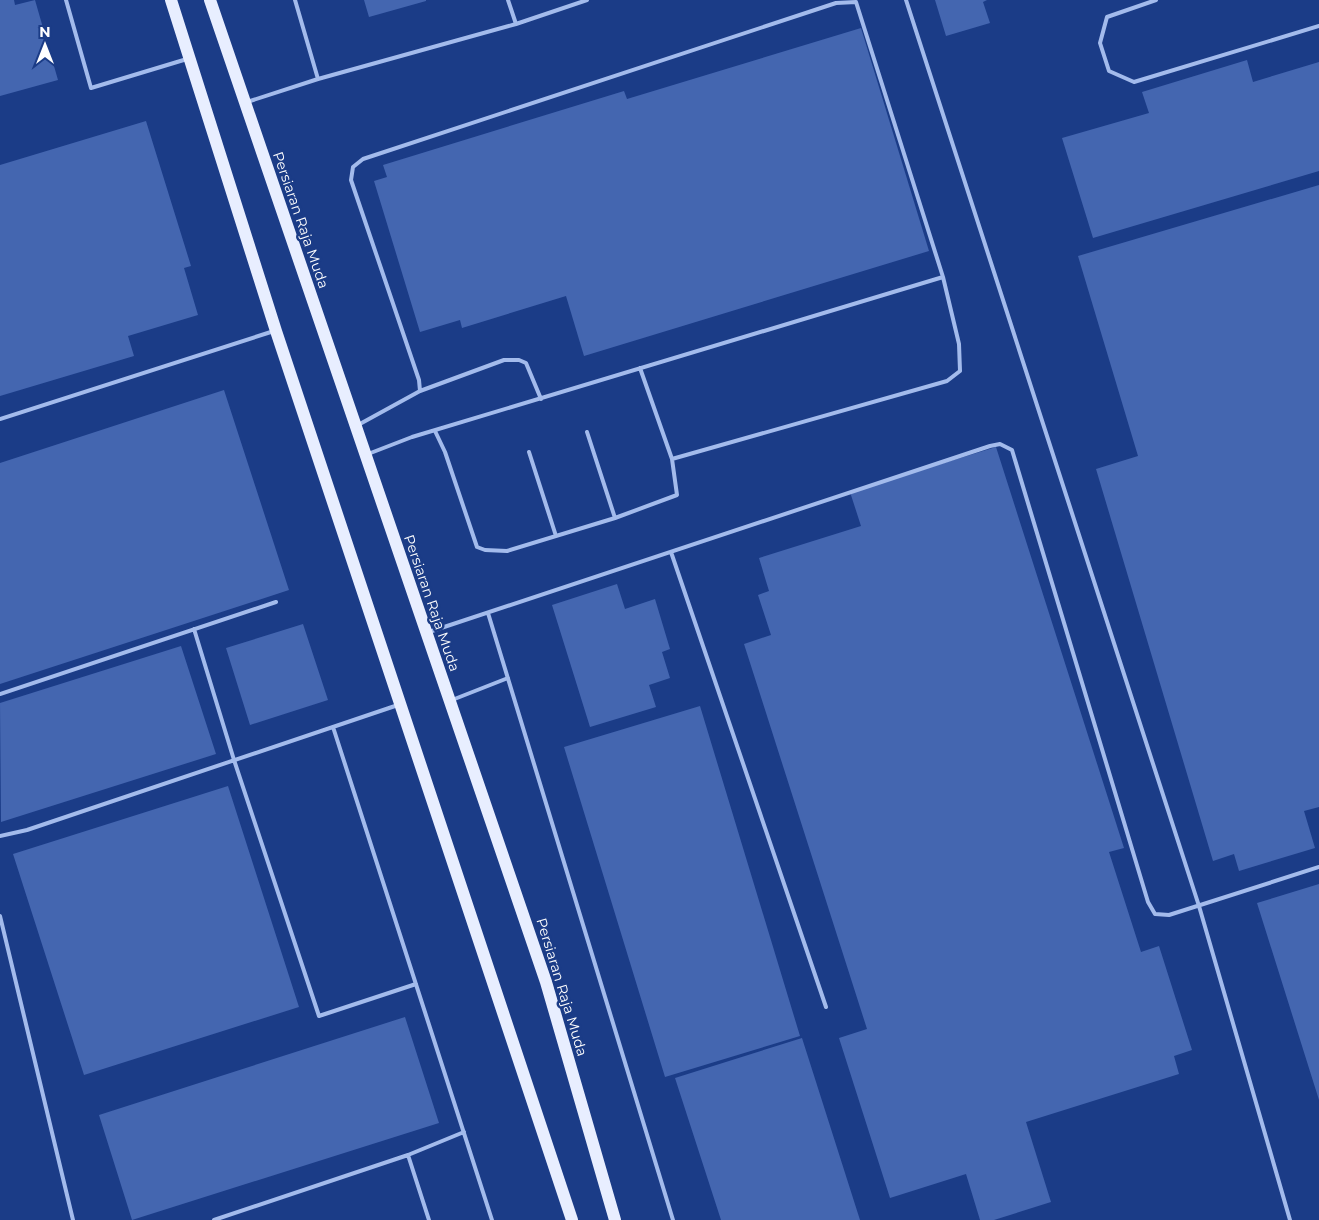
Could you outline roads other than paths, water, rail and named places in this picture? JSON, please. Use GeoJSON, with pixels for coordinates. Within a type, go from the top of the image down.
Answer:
{"type":"FeatureCollection","features":[{"type":"Feature","properties":{"kind":"main road"},"geometry":{"type":"LineString","coordinates":[[171,0],[276,331],[572,1220]]}},
{"type":"Feature","properties":{"kind":"main road","name":"Persiaran Raja Muda"},"geometry":{"type":"LineString","coordinates":[[210,0],[546,982],[615,1220]]}},
{"type":"Feature","properties":{"kind":"lane"},"geometry":{"type":"LineString","coordinates":[[66,0],[91,88],[190,58]]}},
{"type":"Feature","properties":{"kind":"lane"},"geometry":{"type":"LineString","coordinates":[[295,0],[318,79]]}},
{"type":"Feature","properties":{"kind":"lane"},"geometry":{"type":"LineString","coordinates":[[508,0],[516,24]]}},
{"type":"Feature","properties":{"kind":"lane"},"geometry":{"type":"LineString","coordinates":[[245,103],[318,79],[516,24],[578,1],[587,0]]}},
{"type":"Feature","properties":{"kind":"lane"},"geometry":{"type":"LineString","coordinates":[[906,0],[1199,906],[1290,1220]]}},
{"type":"Feature","properties":{"kind":"lane"},"geometry":{"type":"LineString","coordinates":[[1156,0],[1107,17],[1100,43],[1109,72],[1134,82],[1319,26]]}},
{"type":"Feature","properties":{"kind":"lane"},"geometry":{"type":"LineString","coordinates":[[420,391],[419,380],[351,180],[353,167],[363,159],[836,3],[856,2],[943,277],[959,344],[960,371],[947,381],[672,459]]}},
{"type":"Feature","properties":{"kind":"lane"},"geometry":{"type":"LineString","coordinates":[[366,455],[435,431],[943,277]]}},
{"type":"Feature","properties":{"kind":"lane"},"geometry":{"type":"LineString","coordinates":[[0,419],[276,331]]}},
{"type":"Feature","properties":{"kind":"lane"},"geometry":{"type":"LineString","coordinates":[[356,426],[420,391],[504,360],[518,360],[526,363],[541,399]]}},
{"type":"Feature","properties":{"kind":"lane"},"geometry":{"type":"LineString","coordinates":[[435,431],[445,452],[477,547],[485,550],[508,551],[615,518],[678,495],[672,459],[640,368]]}},
{"type":"Feature","properties":{"kind":"lane"},"geometry":{"type":"LineString","coordinates":[[586,432],[615,518]]}},
{"type":"Feature","properties":{"kind":"lane"},"geometry":{"type":"LineString","coordinates":[[427,633],[1000,444],[1012,450],[1148,902],[1155,914],[1169,915],[1319,867]]}},
{"type":"Feature","properties":{"kind":"lane"},"geometry":{"type":"LineString","coordinates":[[529,452],[556,536]]}},
{"type":"Feature","properties":{"kind":"lane"},"geometry":{"type":"LineString","coordinates":[[671,552],[826,1006]]}},
{"type":"Feature","properties":{"kind":"lane"},"geometry":{"type":"LineString","coordinates":[[0,694],[276,602]]}},
{"type":"Feature","properties":{"kind":"lane"},"geometry":{"type":"LineString","coordinates":[[488,613],[673,1220]]}},
{"type":"Feature","properties":{"kind":"lane"},"geometry":{"type":"LineString","coordinates":[[194,629],[234,760],[319,1016],[416,984]]}},
{"type":"Feature","properties":{"kind":"lane"},"geometry":{"type":"LineString","coordinates":[[450,701],[508,678]]}},
{"type":"Feature","properties":{"kind":"lane"},"geometry":{"type":"LineString","coordinates":[[0,836],[27,830],[401,704]]}},
{"type":"Feature","properties":{"kind":"lane"},"geometry":{"type":"LineString","coordinates":[[333,727],[492,1220]]}},
{"type":"Feature","properties":{"kind":"lane"},"geometry":{"type":"LineString","coordinates":[[0,916],[73,1220]]}},
{"type":"Feature","properties":{"kind":"lane"},"geometry":{"type":"LineString","coordinates":[[214,1220],[408,1155],[464,1132]]}},
{"type":"Feature","properties":{"kind":"lane"},"geometry":{"type":"LineString","coordinates":[[408,1155],[429,1220]]}}]}
